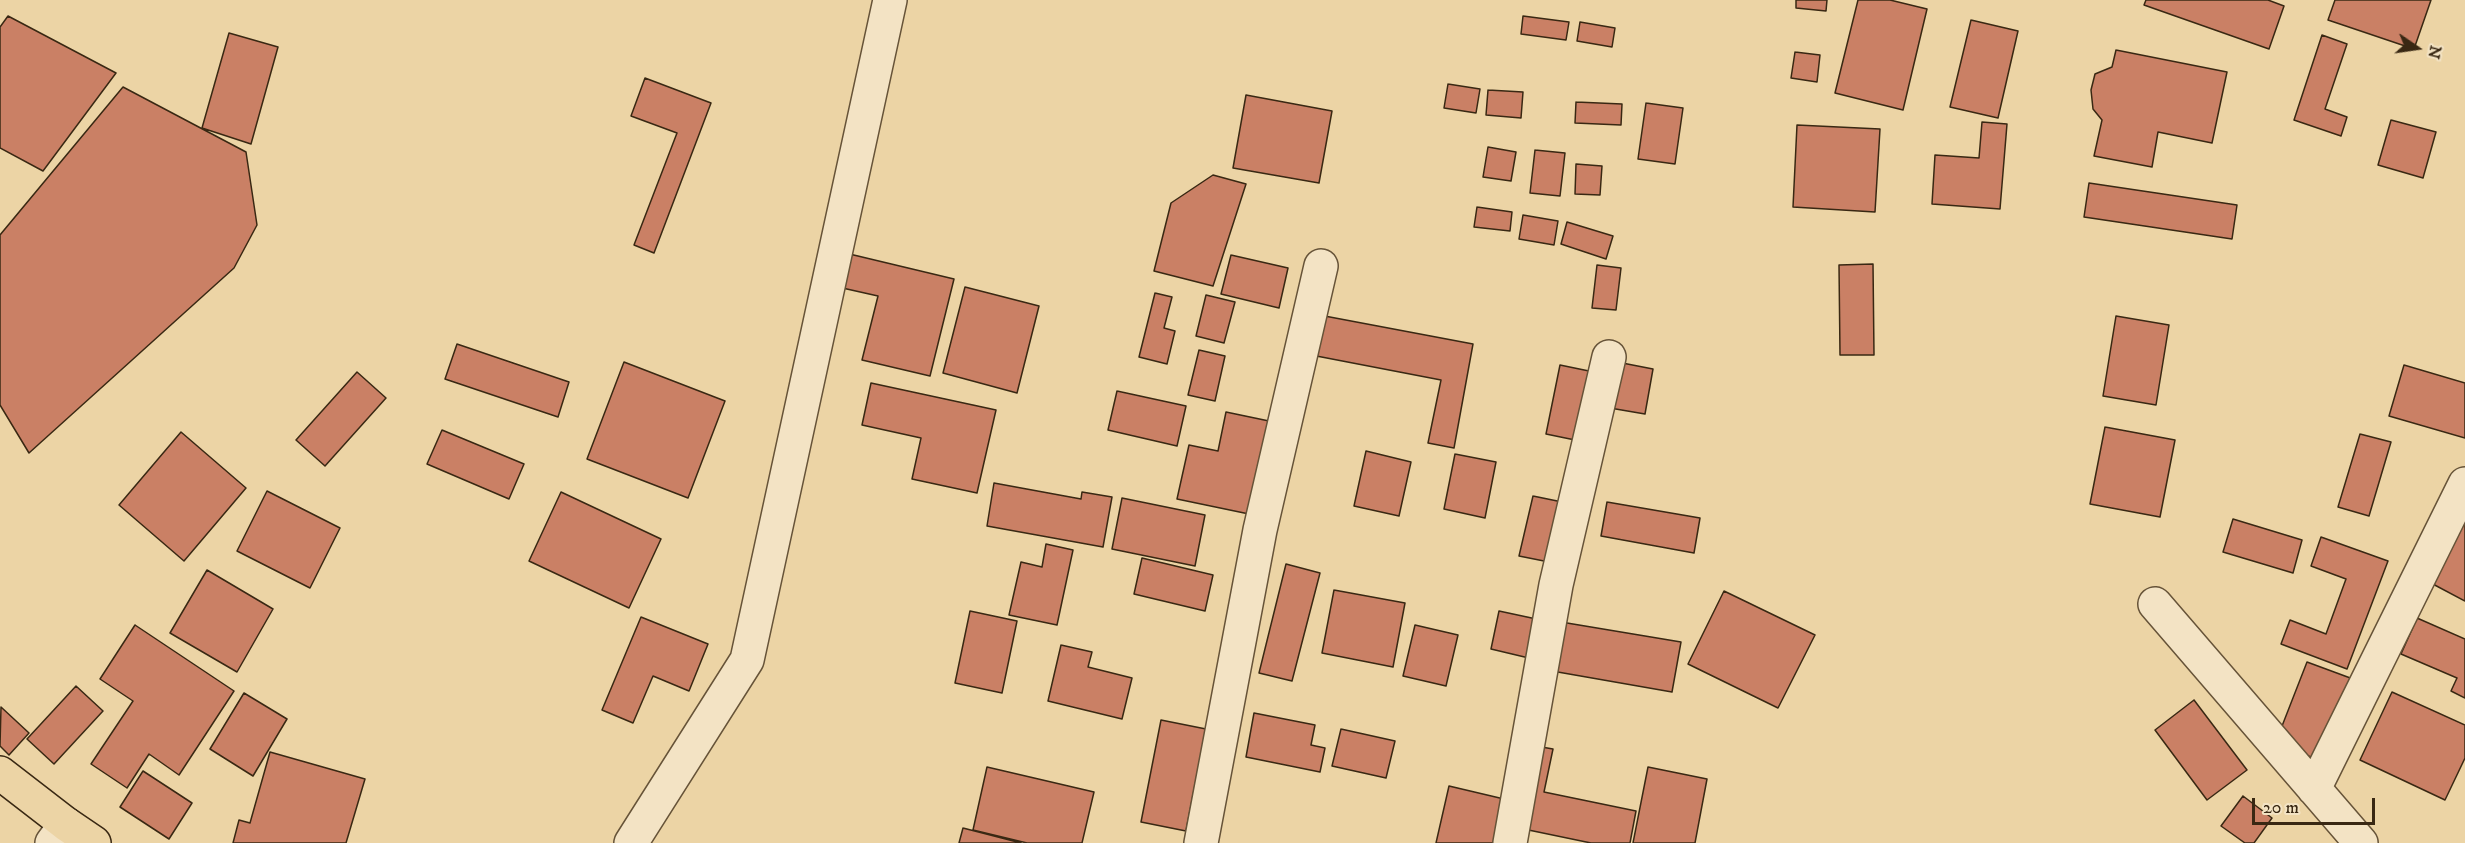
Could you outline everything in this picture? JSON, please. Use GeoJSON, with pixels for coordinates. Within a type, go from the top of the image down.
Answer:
{"type":"FeatureCollection","features":[{"type":"Feature","properties":{"kind":"highway"},"geometry":{"type":"LineString","coordinates":[[0,773],[58,834],[94,843]]}},
{"type":"Feature","properties":{"kind":"street"},"geometry":{"type":"LineString","coordinates":[[631,843],[747,660],[886,1]]}},
{"type":"Feature","properties":{"kind":"street"},"geometry":{"type":"LineString","coordinates":[[1201,843],[1260,530],[1321,266]]}},
{"type":"Feature","properties":{"kind":"street"},"geometry":{"type":"LineString","coordinates":[[1510,843],[1556,585],[1609,357]]}},
{"type":"Feature","properties":{"kind":"street"},"geometry":{"type":"LineString","coordinates":[[2314,789],[2465,484]]}},
{"type":"Feature","properties":{"kind":"street"},"geometry":{"type":"LineString","coordinates":[[2155,604],[2361,843]]}},
{"type":"Feature","properties":{"kind":"building"},"geometry":{"type":"Polygon","coordinates":[[[1796,0],[1827,0],[1826,11],[1796,8],[1796,0]]]}},
{"type":"Feature","properties":{"kind":"building"},"geometry":{"type":"Polygon","coordinates":[[[1858,0],[1890,0],[1927,9],[1903,110],[1835,93],[1858,0]]]}},
{"type":"Feature","properties":{"kind":"building"},"geometry":{"type":"Polygon","coordinates":[[[2146,0],[2268,0],[2284,6],[2269,49],[2144,5],[2146,0]]]}},
{"type":"Feature","properties":{"kind":"building"},"geometry":{"type":"Polygon","coordinates":[[[2335,0],[2431,0],[2414,49],[2328,20],[2335,0]]]}},
{"type":"Feature","properties":{"kind":"building"},"geometry":{"type":"Polygon","coordinates":[[[8,16],[116,73],[43,171],[0,148],[0,27],[8,16]]]}},
{"type":"Feature","properties":{"kind":"building"},"geometry":{"type":"Polygon","coordinates":[[[1523,16],[1569,22],[1566,40],[1521,34],[1523,16]]]}},
{"type":"Feature","properties":{"kind":"building"},"geometry":{"type":"Polygon","coordinates":[[[1971,20],[2018,31],[1998,118],[1950,107],[1971,20]]]}},
{"type":"Feature","properties":{"kind":"building"},"geometry":{"type":"Polygon","coordinates":[[[1580,22],[1615,28],[1612,47],[1577,41],[1580,22]]]}},
{"type":"Feature","properties":{"kind":"building"},"geometry":{"type":"Polygon","coordinates":[[[229,33],[278,47],[251,144],[202,128],[229,33]]]}},
{"type":"Feature","properties":{"kind":"building"},"geometry":{"type":"Polygon","coordinates":[[[2322,35],[2347,44],[2325,109],[2347,117],[2341,136],[2294,120],[2322,35]]]}},
{"type":"Feature","properties":{"kind":"building"},"geometry":{"type":"Polygon","coordinates":[[[2116,50],[2227,72],[2212,143],[2158,132],[2152,167],[2094,156],[2102,120],[2093,109],[2091,90],[2095,74],[2112,67],[2116,50]]]}},
{"type":"Feature","properties":{"kind":"building"},"geometry":{"type":"Polygon","coordinates":[[[1795,52],[1820,55],[1817,82],[1791,78],[1795,52]]]}},
{"type":"Feature","properties":{"kind":"building"},"geometry":{"type":"Polygon","coordinates":[[[645,78],[711,103],[654,253],[634,245],[677,133],[631,116],[645,78]]]}},
{"type":"Feature","properties":{"kind":"building"},"geometry":{"type":"Polygon","coordinates":[[[1448,84],[1480,89],[1476,113],[1444,108],[1448,84]]]}},
{"type":"Feature","properties":{"kind":"building"},"geometry":{"type":"Polygon","coordinates":[[[123,87],[246,152],[257,225],[234,268],[29,453],[0,405],[0,235],[123,87]]]}},
{"type":"Feature","properties":{"kind":"building"},"geometry":{"type":"Polygon","coordinates":[[[1488,90],[1523,92],[1521,118],[1486,115],[1488,90]]]}},
{"type":"Feature","properties":{"kind":"building"},"geometry":{"type":"Polygon","coordinates":[[[1246,95],[1332,111],[1319,183],[1233,168],[1246,95]]]}},
{"type":"Feature","properties":{"kind":"building"},"geometry":{"type":"Polygon","coordinates":[[[1576,102],[1622,104],[1621,125],[1575,123],[1576,102]]]}},
{"type":"Feature","properties":{"kind":"building"},"geometry":{"type":"Polygon","coordinates":[[[1646,103],[1683,108],[1675,164],[1638,159],[1646,103]]]}},
{"type":"Feature","properties":{"kind":"building"},"geometry":{"type":"Polygon","coordinates":[[[2391,120],[2436,132],[2423,178],[2378,165],[2391,120]]]}},
{"type":"Feature","properties":{"kind":"building"},"geometry":{"type":"Polygon","coordinates":[[[1982,122],[2007,124],[2000,209],[1932,204],[1935,155],[1979,158],[1982,122]]]}},
{"type":"Feature","properties":{"kind":"building"},"geometry":{"type":"Polygon","coordinates":[[[1797,125],[1880,129],[1875,212],[1793,207],[1797,125]]]}},
{"type":"Feature","properties":{"kind":"building"},"geometry":{"type":"Polygon","coordinates":[[[1488,147],[1516,152],[1511,181],[1483,177],[1488,147]]]}},
{"type":"Feature","properties":{"kind":"building"},"geometry":{"type":"Polygon","coordinates":[[[1535,150],[1565,153],[1560,196],[1530,193],[1535,150]]]}},
{"type":"Feature","properties":{"kind":"building"},"geometry":{"type":"Polygon","coordinates":[[[1576,164],[1602,166],[1600,195],[1575,194],[1576,164]]]}},
{"type":"Feature","properties":{"kind":"building"},"geometry":{"type":"Polygon","coordinates":[[[1213,175],[1246,184],[1213,286],[1154,271],[1171,203],[1213,175]]]}},
{"type":"Feature","properties":{"kind":"building"},"geometry":{"type":"Polygon","coordinates":[[[2089,183],[2237,205],[2232,239],[2084,217],[2089,183]]]}},
{"type":"Feature","properties":{"kind":"building"},"geometry":{"type":"Polygon","coordinates":[[[1477,207],[1512,212],[1510,231],[1474,227],[1477,207]]]}},
{"type":"Feature","properties":{"kind":"building"},"geometry":{"type":"Polygon","coordinates":[[[1523,215],[1558,221],[1554,245],[1519,239],[1523,215]]]}},
{"type":"Feature","properties":{"kind":"building"},"geometry":{"type":"Polygon","coordinates":[[[1567,222],[1613,236],[1606,259],[1561,244],[1567,222]]]}},
{"type":"Feature","properties":{"kind":"building"},"geometry":{"type":"Polygon","coordinates":[[[837,251],[954,279],[930,376],[862,360],[878,296],[829,285],[837,251]]]}},
{"type":"Feature","properties":{"kind":"building"},"geometry":{"type":"Polygon","coordinates":[[[1231,255],[1288,268],[1279,308],[1221,294],[1231,255]]]}},
{"type":"Feature","properties":{"kind":"building"},"geometry":{"type":"Polygon","coordinates":[[[1873,264],[1874,355],[1840,355],[1839,265],[1873,264]]]}},
{"type":"Feature","properties":{"kind":"building"},"geometry":{"type":"Polygon","coordinates":[[[1597,265],[1621,268],[1616,310],[1592,308],[1597,265]]]}},
{"type":"Feature","properties":{"kind":"building"},"geometry":{"type":"Polygon","coordinates":[[[965,287],[1039,306],[1017,393],[943,373],[965,287]]]}},
{"type":"Feature","properties":{"kind":"building"},"geometry":{"type":"Polygon","coordinates":[[[1155,293],[1172,297],[1164,328],[1175,331],[1167,364],[1139,357],[1155,293]]]}},
{"type":"Feature","properties":{"kind":"building"},"geometry":{"type":"Polygon","coordinates":[[[1206,295],[1235,302],[1224,343],[1196,336],[1206,295]]]}},
{"type":"Feature","properties":{"kind":"building"},"geometry":{"type":"Polygon","coordinates":[[[1314,314],[1473,344],[1454,448],[1428,443],[1441,380],[1306,354],[1314,314]]]}},
{"type":"Feature","properties":{"kind":"building"},"geometry":{"type":"Polygon","coordinates":[[[2116,316],[2169,325],[2156,405],[2103,396],[2116,316]]]}},
{"type":"Feature","properties":{"kind":"building"},"geometry":{"type":"Polygon","coordinates":[[[457,344],[569,382],[558,417],[445,379],[457,344]]]}},
{"type":"Feature","properties":{"kind":"building"},"geometry":{"type":"Polygon","coordinates":[[[1199,350],[1225,356],[1215,401],[1188,395],[1199,350]]]}},
{"type":"Feature","properties":{"kind":"building"},"geometry":{"type":"Polygon","coordinates":[[[1612,361],[1653,369],[1645,414],[1604,407],[1612,361]]]}},
{"type":"Feature","properties":{"kind":"building"},"geometry":{"type":"Polygon","coordinates":[[[624,362],[725,401],[688,498],[587,459],[624,362]]]}},
{"type":"Feature","properties":{"kind":"building"},"geometry":{"type":"Polygon","coordinates":[[[1560,365],[1589,371],[1575,440],[1546,434],[1560,365]]]}},
{"type":"Feature","properties":{"kind":"building"},"geometry":{"type":"Polygon","coordinates":[[[2404,365],[2465,383],[2465,438],[2389,416],[2404,365]]]}},
{"type":"Feature","properties":{"kind":"building"},"geometry":{"type":"Polygon","coordinates":[[[357,372],[386,398],[325,466],[296,440],[357,372]]]}},
{"type":"Feature","properties":{"kind":"building"},"geometry":{"type":"Polygon","coordinates":[[[871,383],[996,410],[977,493],[912,479],[921,438],[862,425],[871,383]]]}},
{"type":"Feature","properties":{"kind":"building"},"geometry":{"type":"Polygon","coordinates":[[[1117,391],[1186,406],[1177,446],[1108,430],[1117,391]]]}},
{"type":"Feature","properties":{"kind":"building"},"geometry":{"type":"Polygon","coordinates":[[[1226,412],[1269,421],[1249,514],[1177,499],[1189,445],[1218,451],[1226,412]]]}},
{"type":"Feature","properties":{"kind":"building"},"geometry":{"type":"Polygon","coordinates":[[[2105,427],[2175,440],[2160,517],[2090,504],[2105,427]]]}},
{"type":"Feature","properties":{"kind":"building"},"geometry":{"type":"Polygon","coordinates":[[[442,430],[524,464],[509,499],[427,464],[442,430]]]}},
{"type":"Feature","properties":{"kind":"building"},"geometry":{"type":"Polygon","coordinates":[[[181,432],[246,488],[184,561],[119,505],[181,432]]]}},
{"type":"Feature","properties":{"kind":"building"},"geometry":{"type":"Polygon","coordinates":[[[2360,434],[2391,442],[2369,516],[2338,507],[2360,434]]]}},
{"type":"Feature","properties":{"kind":"building"},"geometry":{"type":"Polygon","coordinates":[[[1366,451],[1411,462],[1399,516],[1354,506],[1366,451]]]}},
{"type":"Feature","properties":{"kind":"building"},"geometry":{"type":"Polygon","coordinates":[[[1455,454],[1496,462],[1485,518],[1444,509],[1455,454]]]}},
{"type":"Feature","properties":{"kind":"building"},"geometry":{"type":"Polygon","coordinates":[[[994,483],[1081,499],[1082,492],[1112,497],[1103,547],[987,526],[994,483]]]}},
{"type":"Feature","properties":{"kind":"building"},"geometry":{"type":"Polygon","coordinates":[[[267,491],[340,528],[310,588],[237,551],[267,491]]]}},
{"type":"Feature","properties":{"kind":"building"},"geometry":{"type":"Polygon","coordinates":[[[561,492],[661,539],[629,608],[529,561],[561,492]]]}},
{"type":"Feature","properties":{"kind":"building"},"geometry":{"type":"Polygon","coordinates":[[[1533,496],[1567,503],[1554,563],[1519,556],[1533,496]]]}},
{"type":"Feature","properties":{"kind":"building"},"geometry":{"type":"Polygon","coordinates":[[[1122,498],[1205,515],[1195,566],[1112,549],[1122,498]]]}},
{"type":"Feature","properties":{"kind":"building"},"geometry":{"type":"Polygon","coordinates":[[[1607,502],[1700,518],[1694,553],[1601,536],[1607,502]]]}},
{"type":"Feature","properties":{"kind":"building"},"geometry":{"type":"Polygon","coordinates":[[[2465,516],[2465,601],[2429,582],[2465,516]]]}},
{"type":"Feature","properties":{"kind":"building"},"geometry":{"type":"Polygon","coordinates":[[[2233,519],[2302,540],[2293,573],[2223,552],[2233,519]]]}},
{"type":"Feature","properties":{"kind":"building"},"geometry":{"type":"Polygon","coordinates":[[[2321,537],[2388,561],[2347,669],[2281,644],[2290,620],[2326,634],[2346,579],[2311,566],[2321,537]]]}},
{"type":"Feature","properties":{"kind":"building"},"geometry":{"type":"Polygon","coordinates":[[[1046,544],[1073,550],[1057,625],[1009,615],[1021,562],[1042,567],[1046,544]]]}},
{"type":"Feature","properties":{"kind":"building"},"geometry":{"type":"Polygon","coordinates":[[[1142,558],[1213,575],[1205,611],[1134,594],[1142,558]]]}},
{"type":"Feature","properties":{"kind":"building"},"geometry":{"type":"Polygon","coordinates":[[[1286,564],[1320,573],[1292,681],[1259,673],[1286,564]]]}},
{"type":"Feature","properties":{"kind":"building"},"geometry":{"type":"Polygon","coordinates":[[[207,570],[273,609],[237,672],[170,633],[207,570]]]}},
{"type":"Feature","properties":{"kind":"building"},"geometry":{"type":"Polygon","coordinates":[[[1334,590],[1405,603],[1393,667],[1322,653],[1334,590]]]}},
{"type":"Feature","properties":{"kind":"building"},"geometry":{"type":"Polygon","coordinates":[[[1724,591],[1815,635],[1778,708],[1688,664],[1724,591]]]}},
{"type":"Feature","properties":{"kind":"building"},"geometry":{"type":"Polygon","coordinates":[[[970,611],[1017,621],[1002,693],[955,683],[970,611]]]}},
{"type":"Feature","properties":{"kind":"building"},"geometry":{"type":"Polygon","coordinates":[[[1499,611],[1541,620],[1533,659],[1491,649],[1499,611]]]}},
{"type":"Feature","properties":{"kind":"building"},"geometry":{"type":"Polygon","coordinates":[[[641,617],[708,644],[689,691],[653,676],[633,723],[602,710],[641,617]]]}},
{"type":"Feature","properties":{"kind":"building"},"geometry":{"type":"Polygon","coordinates":[[[2417,618],[2465,639],[2465,698],[2451,691],[2457,678],[2401,654],[2417,618]]]}},
{"type":"Feature","properties":{"kind":"building"},"geometry":{"type":"Polygon","coordinates":[[[1561,622],[1681,642],[1672,692],[1552,671],[1561,622]]]}},
{"type":"Feature","properties":{"kind":"building"},"geometry":{"type":"Polygon","coordinates":[[[135,625],[234,691],[179,775],[149,754],[127,788],[91,764],[133,701],[100,679],[135,625]]]}},
{"type":"Feature","properties":{"kind":"building"},"geometry":{"type":"Polygon","coordinates":[[[1415,625],[1458,635],[1446,686],[1403,676],[1415,625]]]}},
{"type":"Feature","properties":{"kind":"building"},"geometry":{"type":"Polygon","coordinates":[[[1061,645],[1092,652],[1088,667],[1132,678],[1122,719],[1048,701],[1061,645]]]}},
{"type":"Feature","properties":{"kind":"building"},"geometry":{"type":"Polygon","coordinates":[[[2307,662],[2353,679],[2322,761],[2275,744],[2307,662]]]}},
{"type":"Feature","properties":{"kind":"building"},"geometry":{"type":"Polygon","coordinates":[[[76,686],[103,711],[54,764],[27,739],[76,686]]]}},
{"type":"Feature","properties":{"kind":"building"},"geometry":{"type":"Polygon","coordinates":[[[2392,692],[2465,725],[2465,758],[2445,800],[2360,760],[2392,692]]]}},
{"type":"Feature","properties":{"kind":"building"},"geometry":{"type":"Polygon","coordinates":[[[244,693],[287,719],[253,776],[210,749],[244,693]]]}},
{"type":"Feature","properties":{"kind":"building"},"geometry":{"type":"Polygon","coordinates":[[[2194,700],[2247,770],[2207,800],[2155,730],[2194,700]]]}},
{"type":"Feature","properties":{"kind":"building"},"geometry":{"type":"Polygon","coordinates":[[[1,707],[29,733],[9,755],[0,746],[1,707]]]}},
{"type":"Feature","properties":{"kind":"building"},"geometry":{"type":"Polygon","coordinates":[[[1254,713],[1315,725],[1311,745],[1325,748],[1320,772],[1246,757],[1254,713]]]}},
{"type":"Feature","properties":{"kind":"building"},"geometry":{"type":"Polygon","coordinates":[[[1161,720],[1206,729],[1186,831],[1141,822],[1161,720]]]}},
{"type":"Feature","properties":{"kind":"building"},"geometry":{"type":"Polygon","coordinates":[[[1341,729],[1395,741],[1386,778],[1332,766],[1341,729]]]}},
{"type":"Feature","properties":{"kind":"building"},"geometry":{"type":"Polygon","coordinates":[[[1530,745],[1553,749],[1544,792],[1636,811],[1630,843],[1591,843],[1514,827],[1530,745]]]}},
{"type":"Feature","properties":{"kind":"building"},"geometry":{"type":"Polygon","coordinates":[[[270,752],[365,779],[346,843],[233,843],[239,820],[250,823],[270,752]]]}},
{"type":"Feature","properties":{"kind":"building"},"geometry":{"type":"Polygon","coordinates":[[[987,767],[1094,792],[1082,843],[1027,843],[973,830],[987,767]]]}},
{"type":"Feature","properties":{"kind":"building"},"geometry":{"type":"Polygon","coordinates":[[[1648,767],[1707,779],[1695,843],[1633,843],[1648,767]]]}},
{"type":"Feature","properties":{"kind":"building"},"geometry":{"type":"Polygon","coordinates":[[[143,771],[192,803],[169,839],[120,807],[143,771]]]}},
{"type":"Feature","properties":{"kind":"building"},"geometry":{"type":"Polygon","coordinates":[[[1449,786],[1504,799],[1494,843],[1436,843],[1449,786]]]}},
{"type":"Feature","properties":{"kind":"building"},"geometry":{"type":"Polygon","coordinates":[[[2243,796],[2272,818],[2254,843],[2245,843],[2221,826],[2243,796]]]}},
{"type":"Feature","properties":{"kind":"building"},"geometry":{"type":"Polygon","coordinates":[[[963,828],[1021,843],[959,843],[963,828]]]}}]}
